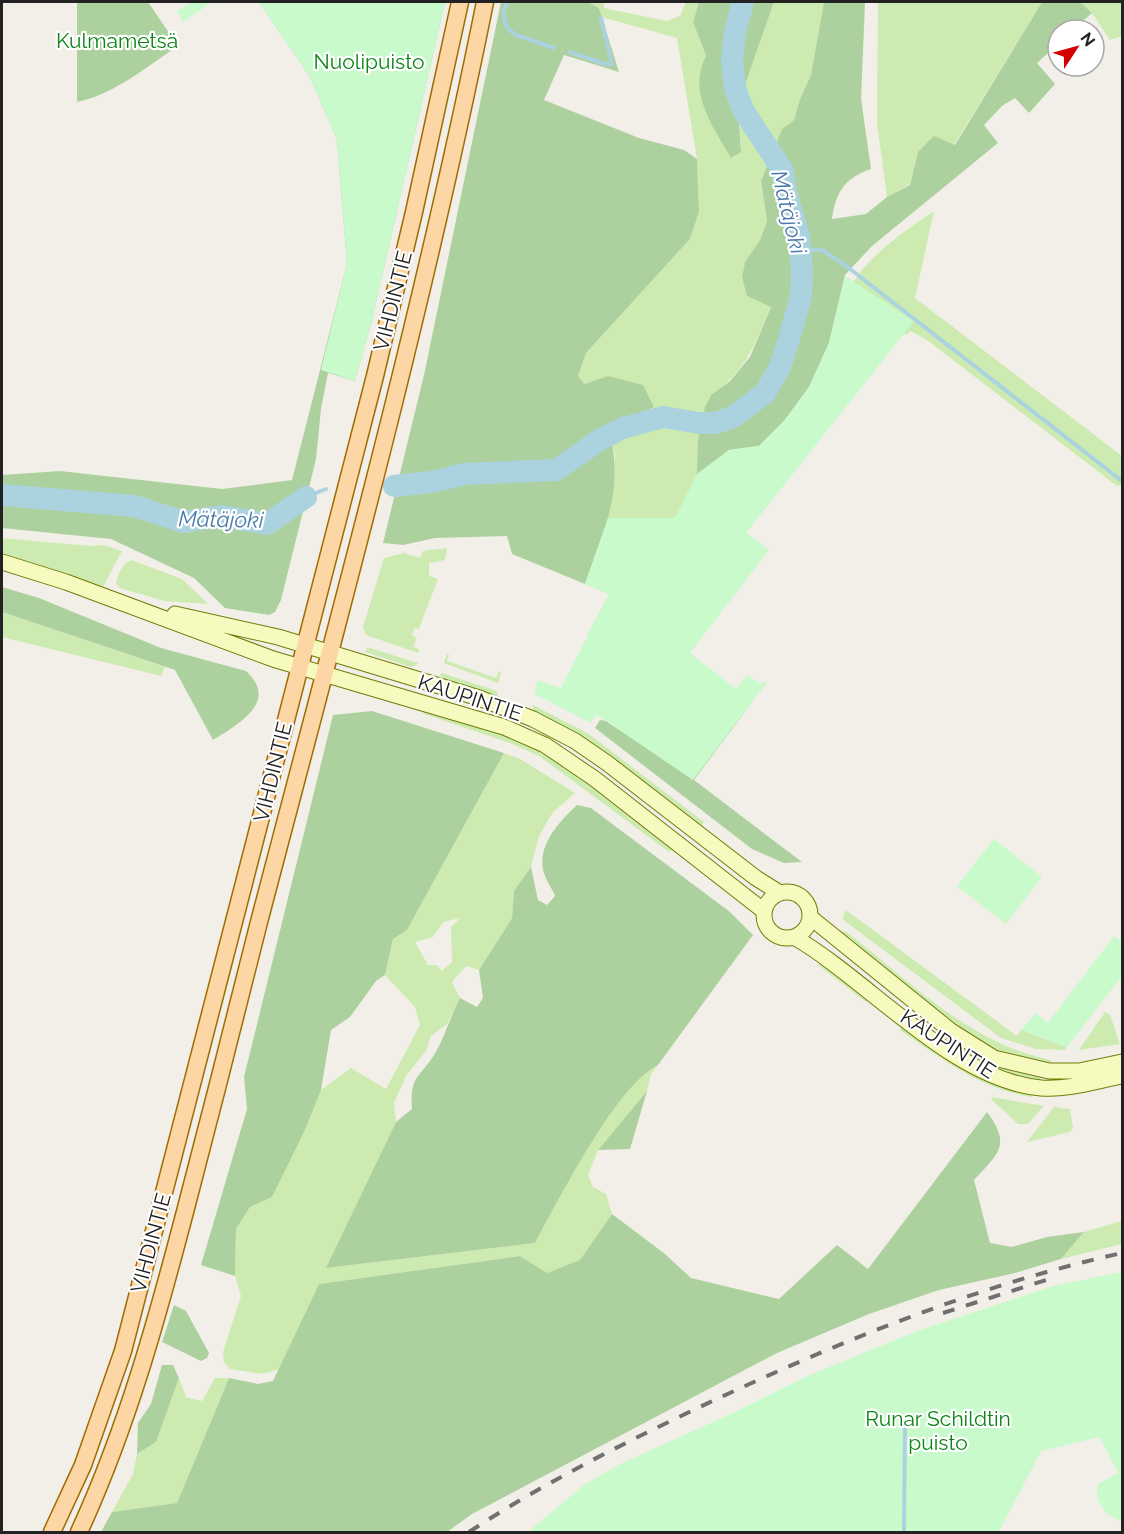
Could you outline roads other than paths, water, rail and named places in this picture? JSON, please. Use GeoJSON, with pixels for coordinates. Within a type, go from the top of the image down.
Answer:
{"type":"FeatureCollection","features":[{"type":"Feature","properties":{"kind":"main road","name":"VIHDINTIE"},"geometry":{"type":"LineString","coordinates":[[52,1533],[83,1465],[123,1351],[306,646],[414,212],[460,2]]}},
{"type":"Feature","properties":{"kind":"main road","name":"VIHDINTIE"},"geometry":{"type":"LineString","coordinates":[[79,1533],[106,1472],[146,1358],[421,290],[465,101],[485,2]]}},
{"type":"Feature","properties":{"kind":"main road","name":"KAUPINTIE"},"geometry":{"type":"LineString","coordinates":[[2,562],[273,659],[504,727],[545,745],[595,779],[764,911]]}},
{"type":"Feature","properties":{"kind":"main road","name":"KAUPINTIE"},"geometry":{"type":"LineString","coordinates":[[113,600],[306,646],[479,698],[554,729],[607,763],[756,878],[780,893]]}},
{"type":"Feature","properties":{"kind":"main road"},"geometry":{"type":"LineString","coordinates":[[780,893],[800,896],[808,908],[810,917],[805,930],[794,937],[774,935],[766,924],[764,911],[770,900],[780,893]]}},
{"type":"Feature","properties":{"kind":"main road","name":"KAUPINTIE"},"geometry":{"type":"LineString","coordinates":[[810,917],[951,1031],[994,1058],[1049,1071],[1079,1071],[1122,1062]]}},
{"type":"Feature","properties":{"kind":"main road","name":"KAUPINTIE"},"geometry":{"type":"LineString","coordinates":[[794,937],[818,951],[939,1044],[990,1075],[1029,1086],[1053,1088],[1122,1076]]}},
{"type":"Feature","properties":{"kind":"waterway"},"geometry":{"type":"LineString","coordinates":[[507,2],[503,13],[507,28],[516,35],[554,48]]}},
{"type":"Feature","properties":{"kind":"waterway","name":"Mätäjoki"},"geometry":{"type":"LineString","coordinates":[[394,486],[432,482],[464,474],[556,470],[601,439],[623,428],[663,417],[699,423],[715,423],[733,417],[765,393],[780,367],[789,339],[801,296],[802,271],[799,236],[785,189],[783,171],[743,110],[735,88],[732,60],[735,32],[743,2]]}},
{"type":"Feature","properties":{"kind":"waterway"},"geometry":{"type":"LineString","coordinates":[[601,18],[611,60]]}},
{"type":"Feature","properties":{"kind":"waterway"},"geometry":{"type":"LineString","coordinates":[[570,52],[605,64],[612,64]]}},
{"type":"Feature","properties":{"kind":"waterway"},"geometry":{"type":"LineString","coordinates":[[801,250],[822,250],[845,265],[1122,481]]}},
{"type":"Feature","properties":{"kind":"waterway","name":"Mätäjoki"},"geometry":{"type":"LineString","coordinates":[[306,497],[326,489]]}},
{"type":"Feature","properties":{"kind":"waterway","name":"Mätäjoki"},"geometry":{"type":"LineString","coordinates":[[2,495],[134,506],[184,522],[222,516],[267,524],[306,497]]}},
{"type":"Feature","properties":{"kind":"waterway"},"geometry":{"type":"LineString","coordinates":[[904,1532],[905,1421]]}},
{"type":"Feature","properties":{"kind":"railway"},"geometry":{"type":"LineString","coordinates":[[469,1532],[561,1477],[625,1444],[721,1397],[868,1333],[968,1296],[1122,1253]]}},
{"type":"Feature","properties":{"kind":"railway"},"geometry":{"type":"LineString","coordinates":[[943,1313],[1046,1280]]}},
{"type":"Feature","properties":{"kind":"park label","name":"Kulmametsä"},"geometry":{"type":"Point","coordinates":[117,41]}},
{"type":"Feature","properties":{"kind":"park label","name":"Nuolipuisto"},"geometry":{"type":"Point","coordinates":[369,62]}},
{"type":"Feature","properties":{"kind":"park label","name":"Runar Schildtin puisto"},"geometry":{"type":"Point","coordinates":[938,1431]}}]}
